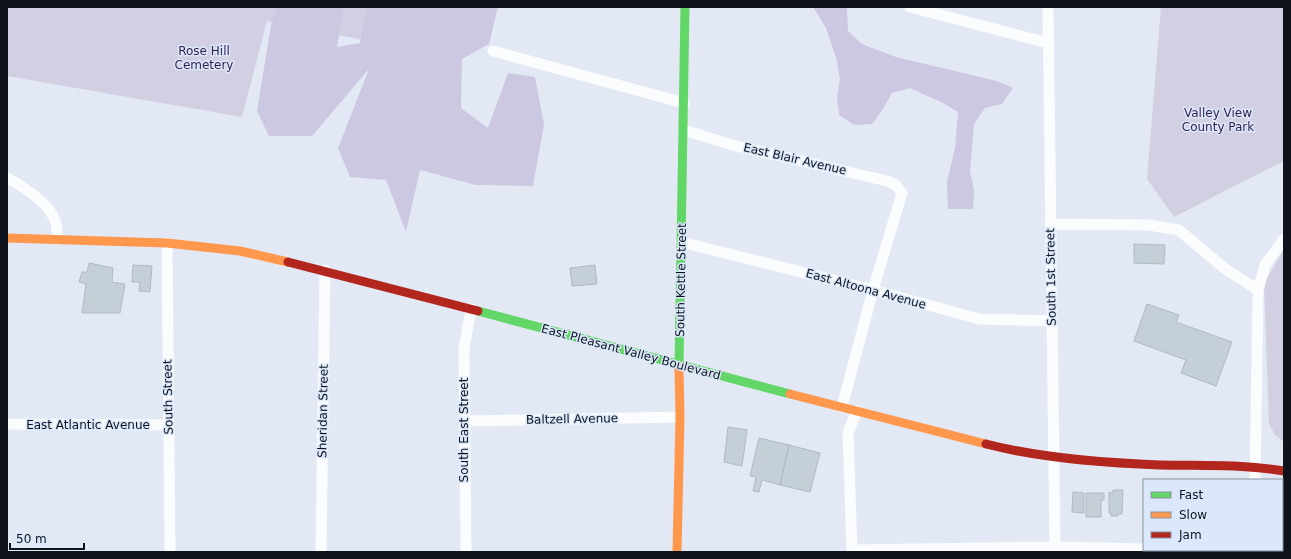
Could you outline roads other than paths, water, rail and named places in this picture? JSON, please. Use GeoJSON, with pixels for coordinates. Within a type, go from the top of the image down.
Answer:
{"type":"FeatureCollection","features":[{"type":"Feature","properties":{"kind":"main road","name":"South Kettle Street"},"geometry":{"type":"LineString","coordinates":[[677,552],[685,7]]}},
{"type":"Feature","properties":{"kind":"main road","name":"East Pleasant Valley Boulevard"},"geometry":{"type":"LineString","coordinates":[[7,238],[167,242],[240,252],[325,270],[679,366],[1000,447],[1054,456],[1113,463],[1256,466]]}},
{"type":"Feature","properties":{"kind":"main road"},"geometry":{"type":"LineString","coordinates":[[1256,466],[1277,461]]}},
{"type":"Feature","properties":{"kind":"main road"},"geometry":{"type":"LineString","coordinates":[[1256,466],[1284,471]]}},
{"type":"Feature","properties":{"kind":"street"},"geometry":{"type":"LineString","coordinates":[[910,7],[1048,43]]}},
{"type":"Feature","properties":{"kind":"street","name":"South 1st Street"},"geometry":{"type":"LineString","coordinates":[[1048,7],[1055,547]]}},
{"type":"Feature","properties":{"kind":"street"},"geometry":{"type":"LineString","coordinates":[[493,51],[684,103]]}},
{"type":"Feature","properties":{"kind":"street","name":"East Blair Avenue"},"geometry":{"type":"LineString","coordinates":[[684,130],[732,145],[887,181],[896,185],[902,193],[873,290]]}},
{"type":"Feature","properties":{"kind":"street"},"geometry":{"type":"LineString","coordinates":[[7,178],[29,191],[40,200],[55,222],[58,239]]}},
{"type":"Feature","properties":{"kind":"street"},"geometry":{"type":"LineString","coordinates":[[1050,224],[1150,224],[1179,230],[1224,268],[1258,290]]}},
{"type":"Feature","properties":{"kind":"street"},"geometry":{"type":"LineString","coordinates":[[1256,479],[1258,290],[1265,266],[1284,238]]}},
{"type":"Feature","properties":{"kind":"street","name":"South Street"},"geometry":{"type":"LineString","coordinates":[[167,242],[170,552]]}},
{"type":"Feature","properties":{"kind":"street","name":"East Altoona Avenue"},"geometry":{"type":"LineString","coordinates":[[681,242],[979,318],[1052,321]]}},
{"type":"Feature","properties":{"kind":"street","name":"Sheridan Street"},"geometry":{"type":"LineString","coordinates":[[321,552],[325,270]]}},
{"type":"Feature","properties":{"kind":"street"},"geometry":{"type":"LineString","coordinates":[[842,407],[873,290]]}},
{"type":"Feature","properties":{"kind":"street","name":"South East Street"},"geometry":{"type":"LineString","coordinates":[[466,552],[464,348],[471,309]]}},
{"type":"Feature","properties":{"kind":"street"},"geometry":{"type":"LineString","coordinates":[[857,411],[848,432],[852,551],[1055,547],[1143,549]]}},
{"type":"Feature","properties":{"kind":"street","name":"Baltzell Avenue"},"geometry":{"type":"LineString","coordinates":[[464,421],[680,417]]}},
{"type":"Feature","properties":{"kind":"street","name":"East Atlantic Avenue"},"geometry":{"type":"LineString","coordinates":[[7,424],[169,425]]}},
{"type":"Feature","properties":{"kind":"park label","name":"Rose Hill Cemetery"},"geometry":{"type":"Point","coordinates":[204,58]}},
{"type":"Feature","properties":{"kind":"park label","name":"Valley View County Park"},"geometry":{"type":"Point","coordinates":[1218,120]}}]}
